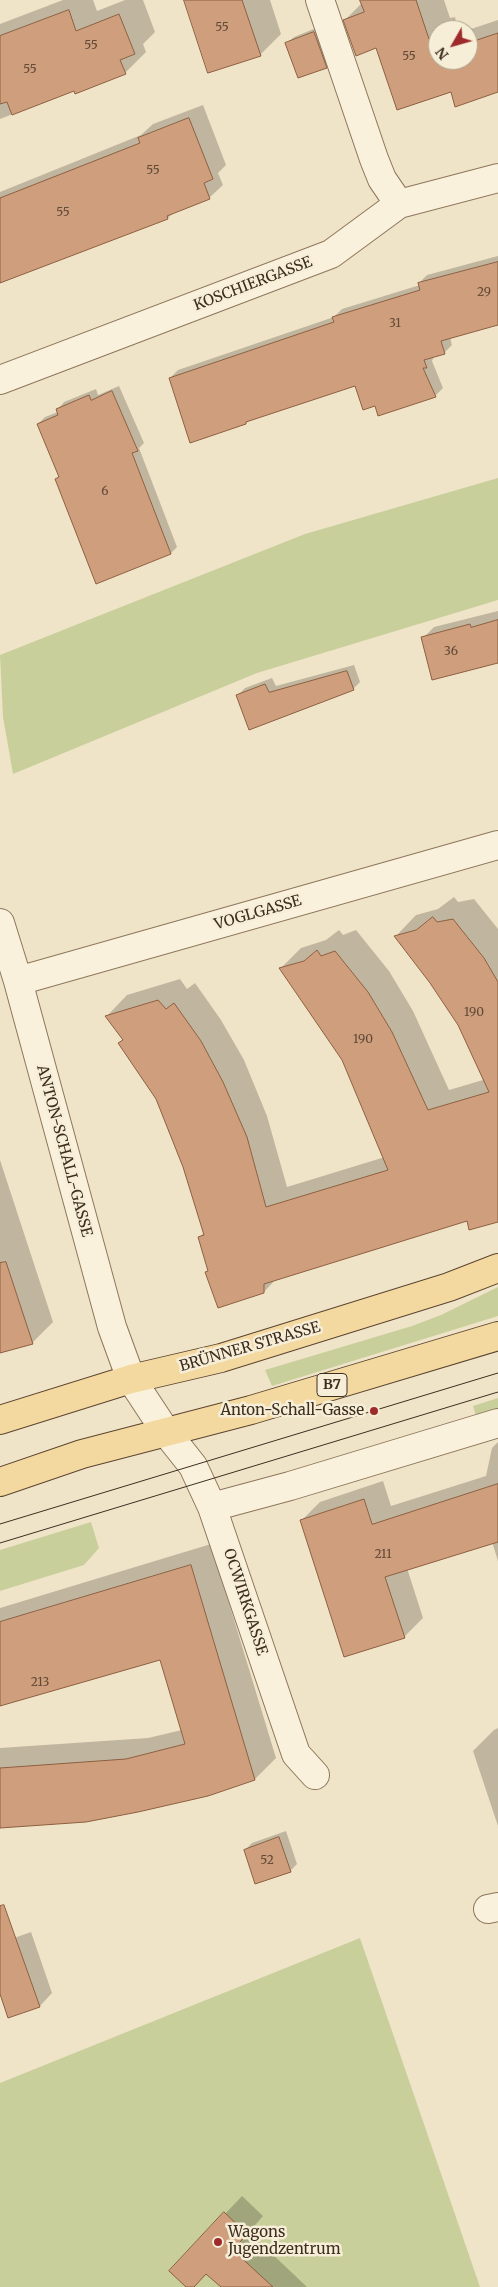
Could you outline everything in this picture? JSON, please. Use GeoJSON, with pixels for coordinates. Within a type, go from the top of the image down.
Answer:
{"type":"FeatureCollection","features":[{"type":"Feature","properties":{"kind":"main road","name":"BRÜNNER STRASSE"},"geometry":{"type":"LineString","coordinates":[[0,1420],[131,1379],[221,1358],[449,1286],[498,1268]]}},
{"type":"Feature","properties":{"kind":"main road","name":"B7"},"geometry":{"type":"LineString","coordinates":[[0,1482],[82,1454],[251,1410],[498,1336]]}},
{"type":"Feature","properties":{"kind":"street"},"geometry":{"type":"LineString","coordinates":[[320,0],[374,159],[382,179],[399,204]]}},
{"type":"Feature","properties":{"kind":"street","name":"KOSCHIERGASSE"},"geometry":{"type":"LineString","coordinates":[[0,380],[331,254],[399,204],[498,178]]}},
{"type":"Feature","properties":{"kind":"street","name":"VOGLGASSE"},"geometry":{"type":"LineString","coordinates":[[18,981],[498,845]]}},
{"type":"Feature","properties":{"kind":"street","name":"ANTON-SCHALL-GASSE"},"geometry":{"type":"LineString","coordinates":[[0,923],[18,981],[112,1327],[131,1379],[166,1432]]}},
{"type":"Feature","properties":{"kind":"street"},"geometry":{"type":"LineString","coordinates":[[212,1507],[290,1486],[498,1423]]}},
{"type":"Feature","properties":{"kind":"street","name":"OCWIRKGASSE"},"geometry":{"type":"LineString","coordinates":[[166,1432],[193,1466],[212,1507],[296,1754],[315,1775]]}},
{"type":"Feature","properties":{"kind":"green space"},"geometry":{"type":"Polygon","coordinates":[[[498,478],[498,600],[257,673],[13,774],[3,717],[0,655],[305,534],[498,478]]]}},
{"type":"Feature","properties":{"kind":"green space"},"geometry":{"type":"Polygon","coordinates":[[[498,1287],[498,1316],[272,1386],[265,1370],[412,1326],[441,1315],[498,1287]]]}},
{"type":"Feature","properties":{"kind":"green space"},"geometry":{"type":"Polygon","coordinates":[[[498,1398],[498,1413],[477,1419],[473,1406],[498,1398]]]}},
{"type":"Feature","properties":{"kind":"green space"},"geometry":{"type":"Polygon","coordinates":[[[91,1522],[99,1548],[84,1565],[0,1591],[0,1550],[91,1522]]]}},
{"type":"Feature","properties":{"kind":"green space"},"geometry":{"type":"Polygon","coordinates":[[[360,1938],[480,2287],[0,2287],[0,2083],[360,1938]]]}},
{"type":"Feature","properties":{"kind":"building"},"geometry":{"type":"Polygon","coordinates":[[[184,0],[242,0],[261,56],[208,73],[184,0]]]}},
{"type":"Feature","properties":{"kind":"building"},"geometry":{"type":"Polygon","coordinates":[[[360,0],[416,0],[428,36],[428,70],[478,70],[478,40],[498,33],[498,92],[455,107],[451,92],[397,110],[376,48],[356,56],[343,20],[364,12],[360,0]]]}},
{"type":"Feature","properties":{"kind":"building"},"geometry":{"type":"Polygon","coordinates":[[[69,10],[76,31],[119,14],[135,54],[120,60],[126,74],[75,94],[74,91],[12,115],[7,102],[0,104],[0,36],[69,10]]]}},
{"type":"Feature","properties":{"kind":"building"},"geometry":{"type":"Polygon","coordinates":[[[314,32],[327,68],[298,78],[285,43],[314,32]]]}},
{"type":"Feature","properties":{"kind":"building"},"geometry":{"type":"Polygon","coordinates":[[[189,118],[213,179],[204,183],[210,199],[167,216],[168,219],[0,283],[0,198],[140,143],[138,138],[189,118]]]}},
{"type":"Feature","properties":{"kind":"building"},"geometry":{"type":"Polygon","coordinates":[[[498,262],[498,325],[441,341],[445,354],[424,360],[427,368],[423,368],[436,397],[378,416],[375,406],[363,410],[355,386],[246,422],[246,424],[190,443],[169,378],[334,322],[332,317],[420,290],[418,283],[498,262]]]}},
{"type":"Feature","properties":{"kind":"building"},"geometry":{"type":"Polygon","coordinates":[[[112,391],[138,451],[132,453],[171,554],[96,584],[55,479],[59,477],[37,424],[58,415],[56,409],[89,395],[91,400],[112,391]]]}},
{"type":"Feature","properties":{"kind":"building"},"geometry":{"type":"Polygon","coordinates":[[[498,620],[498,663],[432,680],[421,637],[470,624],[471,627],[498,620]]]}},
{"type":"Feature","properties":{"kind":"building"},"geometry":{"type":"Polygon","coordinates":[[[347,671],[354,690],[249,730],[236,695],[265,684],[269,692],[347,671]]]}},
{"type":"Feature","properties":{"kind":"building"},"geometry":{"type":"Polygon","coordinates":[[[433,917],[437,922],[453,919],[484,958],[498,982],[498,1222],[469,1230],[467,1221],[264,1284],[264,1293],[218,1308],[205,1272],[208,1271],[198,1237],[204,1235],[183,1167],[156,1099],[118,1043],[123,1040],[105,1016],[158,1000],[166,1009],[174,1003],[201,1041],[223,1082],[247,1137],[266,1207],[388,1170],[342,1060],[279,968],[304,961],[317,950],[321,956],[335,951],[368,992],[392,1032],[428,1110],[489,1092],[458,1025],[430,983],[394,936],[416,930],[433,917]]]}},
{"type":"Feature","properties":{"kind":"building"},"geometry":{"type":"Polygon","coordinates":[[[6,1262],[33,1344],[0,1353],[0,1263],[6,1262]]]}},
{"type":"Feature","properties":{"kind":"building"},"geometry":{"type":"Polygon","coordinates":[[[498,1484],[498,1542],[385,1577],[405,1638],[344,1657],[300,1520],[364,1499],[372,1524],[498,1484]]]}},
{"type":"Feature","properties":{"kind":"building"},"geometry":{"type":"Polygon","coordinates":[[[191,1565],[255,1780],[208,1796],[86,1822],[0,1828],[0,1768],[126,1759],[185,1744],[160,1660],[0,1706],[0,1622],[191,1565]]]}},
{"type":"Feature","properties":{"kind":"building"},"geometry":{"type":"Polygon","coordinates":[[[279,1837],[291,1872],[255,1884],[244,1850],[279,1837]]]}},
{"type":"Feature","properties":{"kind":"building"},"geometry":{"type":"Polygon","coordinates":[[[4,1905],[40,2007],[8,2018],[0,1994],[0,1906],[4,1905]]]}},
{"type":"Feature","properties":{"kind":"building","name":"Wagons Jugendzentrum"},"geometry":{"type":"Polygon","coordinates":[[[224,2212],[247,2234],[233,2250],[273,2287],[221,2287],[206,2274],[194,2287],[186,2287],[169,2271],[224,2212]]]}},
{"type":"Feature","properties":{"kind":"tram line"},"geometry":{"type":"LineString","coordinates":[[0,1524],[498,1373]]}},
{"type":"Feature","properties":{"kind":"tram line"},"geometry":{"type":"LineString","coordinates":[[0,1543],[498,1392]]}},
{"type":"Feature","properties":{"kind":"place","name":"Anton-Schall-Gasse"},"geometry":{"type":"Point","coordinates":[374,1411]}},
{"type":"Feature","properties":{"kind":"place","name":"Wagons Jugendzentrum"},"geometry":{"type":"Point","coordinates":[218,2242]}}]}
